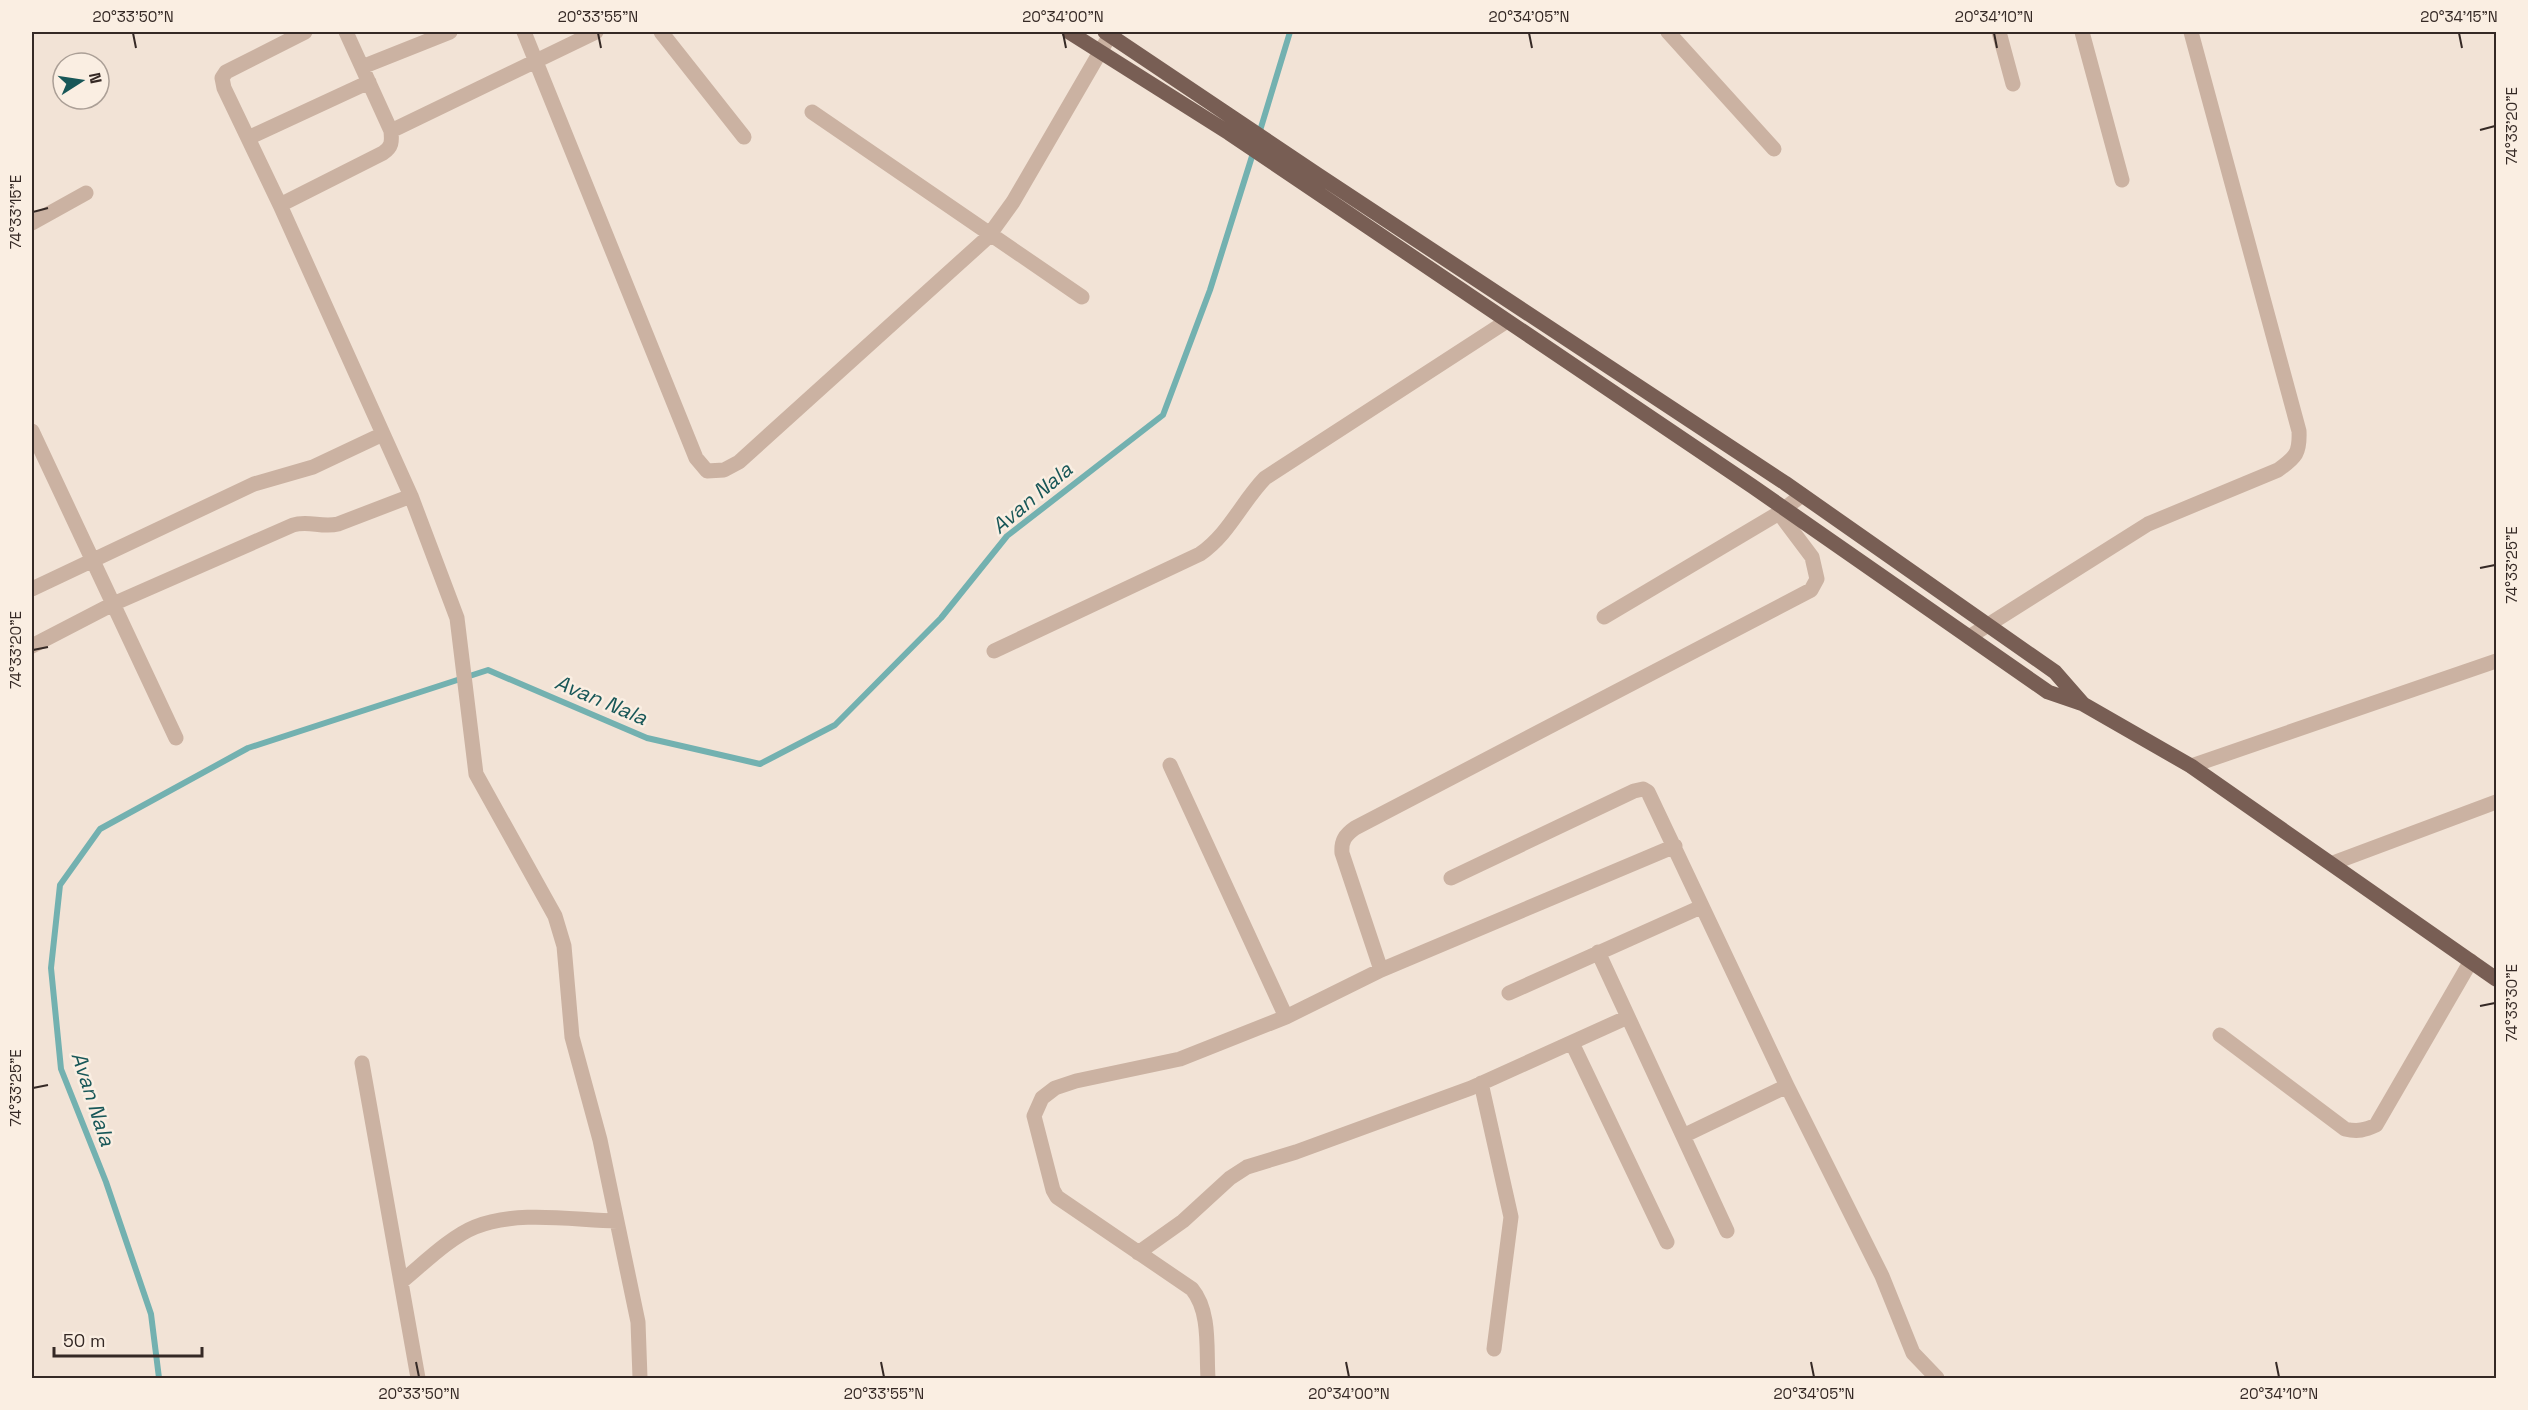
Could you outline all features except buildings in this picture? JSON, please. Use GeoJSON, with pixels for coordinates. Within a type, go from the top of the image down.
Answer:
{"type":"FeatureCollection","features":[{"type":"Feature","properties":{"kind":"main road"},"geometry":{"type":"LineString","coordinates":[[1069,32],[1100,52],[1318,175],[1802,495],[2055,672],[2083,704]]}},
{"type":"Feature","properties":{"kind":"main road"},"geometry":{"type":"LineString","coordinates":[[1108,33],[1233,127],[1311,190],[1507,321],[2049,692],[2083,704],[2191,766],[2334,863],[2496,979]]}},
{"type":"Feature","properties":{"kind":"street"},"geometry":{"type":"LineString","coordinates":[[306,32],[226,72],[222,78],[224,88],[280,205],[411,496],[457,618],[476,774],[555,916],[561,931],[572,1036],[600,1140],[638,1322],[640,1378]]}},
{"type":"Feature","properties":{"kind":"street"},"geometry":{"type":"LineString","coordinates":[[280,205],[383,153],[389,149],[392,142],[391,131],[346,32]]}},
{"type":"Feature","properties":{"kind":"street"},"geometry":{"type":"LineString","coordinates":[[362,67],[450,32]]}},
{"type":"Feature","properties":{"kind":"street"},"geometry":{"type":"LineString","coordinates":[[524,32],[696,458],[707,471],[724,470],[739,462],[991,233],[1013,202],[1100,52],[1108,33]]}},
{"type":"Feature","properties":{"kind":"street"},"geometry":{"type":"LineString","coordinates":[[391,131],[596,32]]}},
{"type":"Feature","properties":{"kind":"street"},"geometry":{"type":"LineString","coordinates":[[661,32],[744,136]]}},
{"type":"Feature","properties":{"kind":"street"},"geometry":{"type":"LineString","coordinates":[[1668,32],[1774,149]]}},
{"type":"Feature","properties":{"kind":"street"},"geometry":{"type":"LineString","coordinates":[[1999,32],[2013,84]]}},
{"type":"Feature","properties":{"kind":"street"},"geometry":{"type":"LineString","coordinates":[[2082,32],[2122,180]]}},
{"type":"Feature","properties":{"kind":"street"},"geometry":{"type":"LineString","coordinates":[[1969,637],[2148,524],[2278,470],[2292,460],[2300,448],[2300,430],[2191,32]]}},
{"type":"Feature","properties":{"kind":"street"},"geometry":{"type":"LineString","coordinates":[[248,138],[369,82]]}},
{"type":"Feature","properties":{"kind":"street"},"geometry":{"type":"LineString","coordinates":[[812,112],[1082,297]]}},
{"type":"Feature","properties":{"kind":"street"},"geometry":{"type":"LineString","coordinates":[[32,223],[86,194]]}},
{"type":"Feature","properties":{"kind":"street"},"geometry":{"type":"LineString","coordinates":[[994,651],[1200,554],[1223,535],[1253,490],[1265,478],[1507,321]]}},
{"type":"Feature","properties":{"kind":"street"},"geometry":{"type":"LineString","coordinates":[[32,431],[176,738]]}},
{"type":"Feature","properties":{"kind":"street"},"geometry":{"type":"LineString","coordinates":[[32,589],[254,484],[313,467],[383,434]]}},
{"type":"Feature","properties":{"kind":"street"},"geometry":{"type":"LineString","coordinates":[[1604,617],[1782,511],[1802,495]]}},
{"type":"Feature","properties":{"kind":"street"},"geometry":{"type":"LineString","coordinates":[[32,646],[113,604],[292,525],[308,522],[329,526],[338,524],[411,496]]}},
{"type":"Feature","properties":{"kind":"street"},"geometry":{"type":"LineString","coordinates":[[1381,970],[1342,853],[1341,844],[1346,835],[1355,828],[1810,590],[1817,579],[1812,557],[1782,511]]}},
{"type":"Feature","properties":{"kind":"street"},"geometry":{"type":"LineString","coordinates":[[2191,766],[2496,661]]}},
{"type":"Feature","properties":{"kind":"street"},"geometry":{"type":"LineString","coordinates":[[1170,765],[1286,1017]]}},
{"type":"Feature","properties":{"kind":"street"},"geometry":{"type":"LineString","coordinates":[[1451,878],[1634,791],[1643,789],[1648,792],[1655,801],[1701,907],[1787,1086],[1882,1276],[1913,1353],[1937,1378]]}},
{"type":"Feature","properties":{"kind":"street"},"geometry":{"type":"LineString","coordinates":[[2334,863],[2496,802]]}},
{"type":"Feature","properties":{"kind":"street"},"geometry":{"type":"LineString","coordinates":[[1208,1378],[1205,1321],[1198,1296],[1192,1289],[1057,1197],[1053,1191],[1035,1128],[1034,1116],[1042,1098],[1055,1088],[1076,1081],[1180,1059],[1286,1017],[1381,970],[1675,846]]}},
{"type":"Feature","properties":{"kind":"street"},"geometry":{"type":"LineString","coordinates":[[1509,993],[1701,907]]}},
{"type":"Feature","properties":{"kind":"street"},"geometry":{"type":"LineString","coordinates":[[1598,952],[1727,1231]]}},
{"type":"Feature","properties":{"kind":"street"},"geometry":{"type":"LineString","coordinates":[[2220,1035],[2345,1129],[2365,1130],[2376,1125],[2471,961]]}},
{"type":"Feature","properties":{"kind":"street"},"geometry":{"type":"LineString","coordinates":[[1138,1253],[1183,1221],[1230,1178],[1247,1167],[1296,1152],[1482,1083],[1628,1017]]}},
{"type":"Feature","properties":{"kind":"street"},"geometry":{"type":"LineString","coordinates":[[1572,1043],[1667,1242]]}},
{"type":"Feature","properties":{"kind":"street"},"geometry":{"type":"LineString","coordinates":[[362,1063],[418,1378]]}},
{"type":"Feature","properties":{"kind":"street"},"geometry":{"type":"LineString","coordinates":[[1482,1083],[1511,1217],[1494,1349]]}},
{"type":"Feature","properties":{"kind":"street"},"geometry":{"type":"LineString","coordinates":[[1683,1136],[1787,1086]]}},
{"type":"Feature","properties":{"kind":"street"},"geometry":{"type":"LineString","coordinates":[[401,1282],[474,1227],[520,1218],[617,1221]]}},
{"type":"Feature","properties":{"kind":"waterway","name":"Avan Nala"},"geometry":{"type":"LineString","coordinates":[[1259,134],[1290,32]]}},
{"type":"Feature","properties":{"kind":"waterway","name":"Avan Nala"},"geometry":{"type":"LineString","coordinates":[[159,1378],[151,1314],[106,1182],[61,1069],[51,968],[60,885],[100,829],[248,748],[488,670],[647,738],[760,764],[835,725],[941,618],[1007,536],[1163,415],[1210,290],[1254,150]]}}]}
